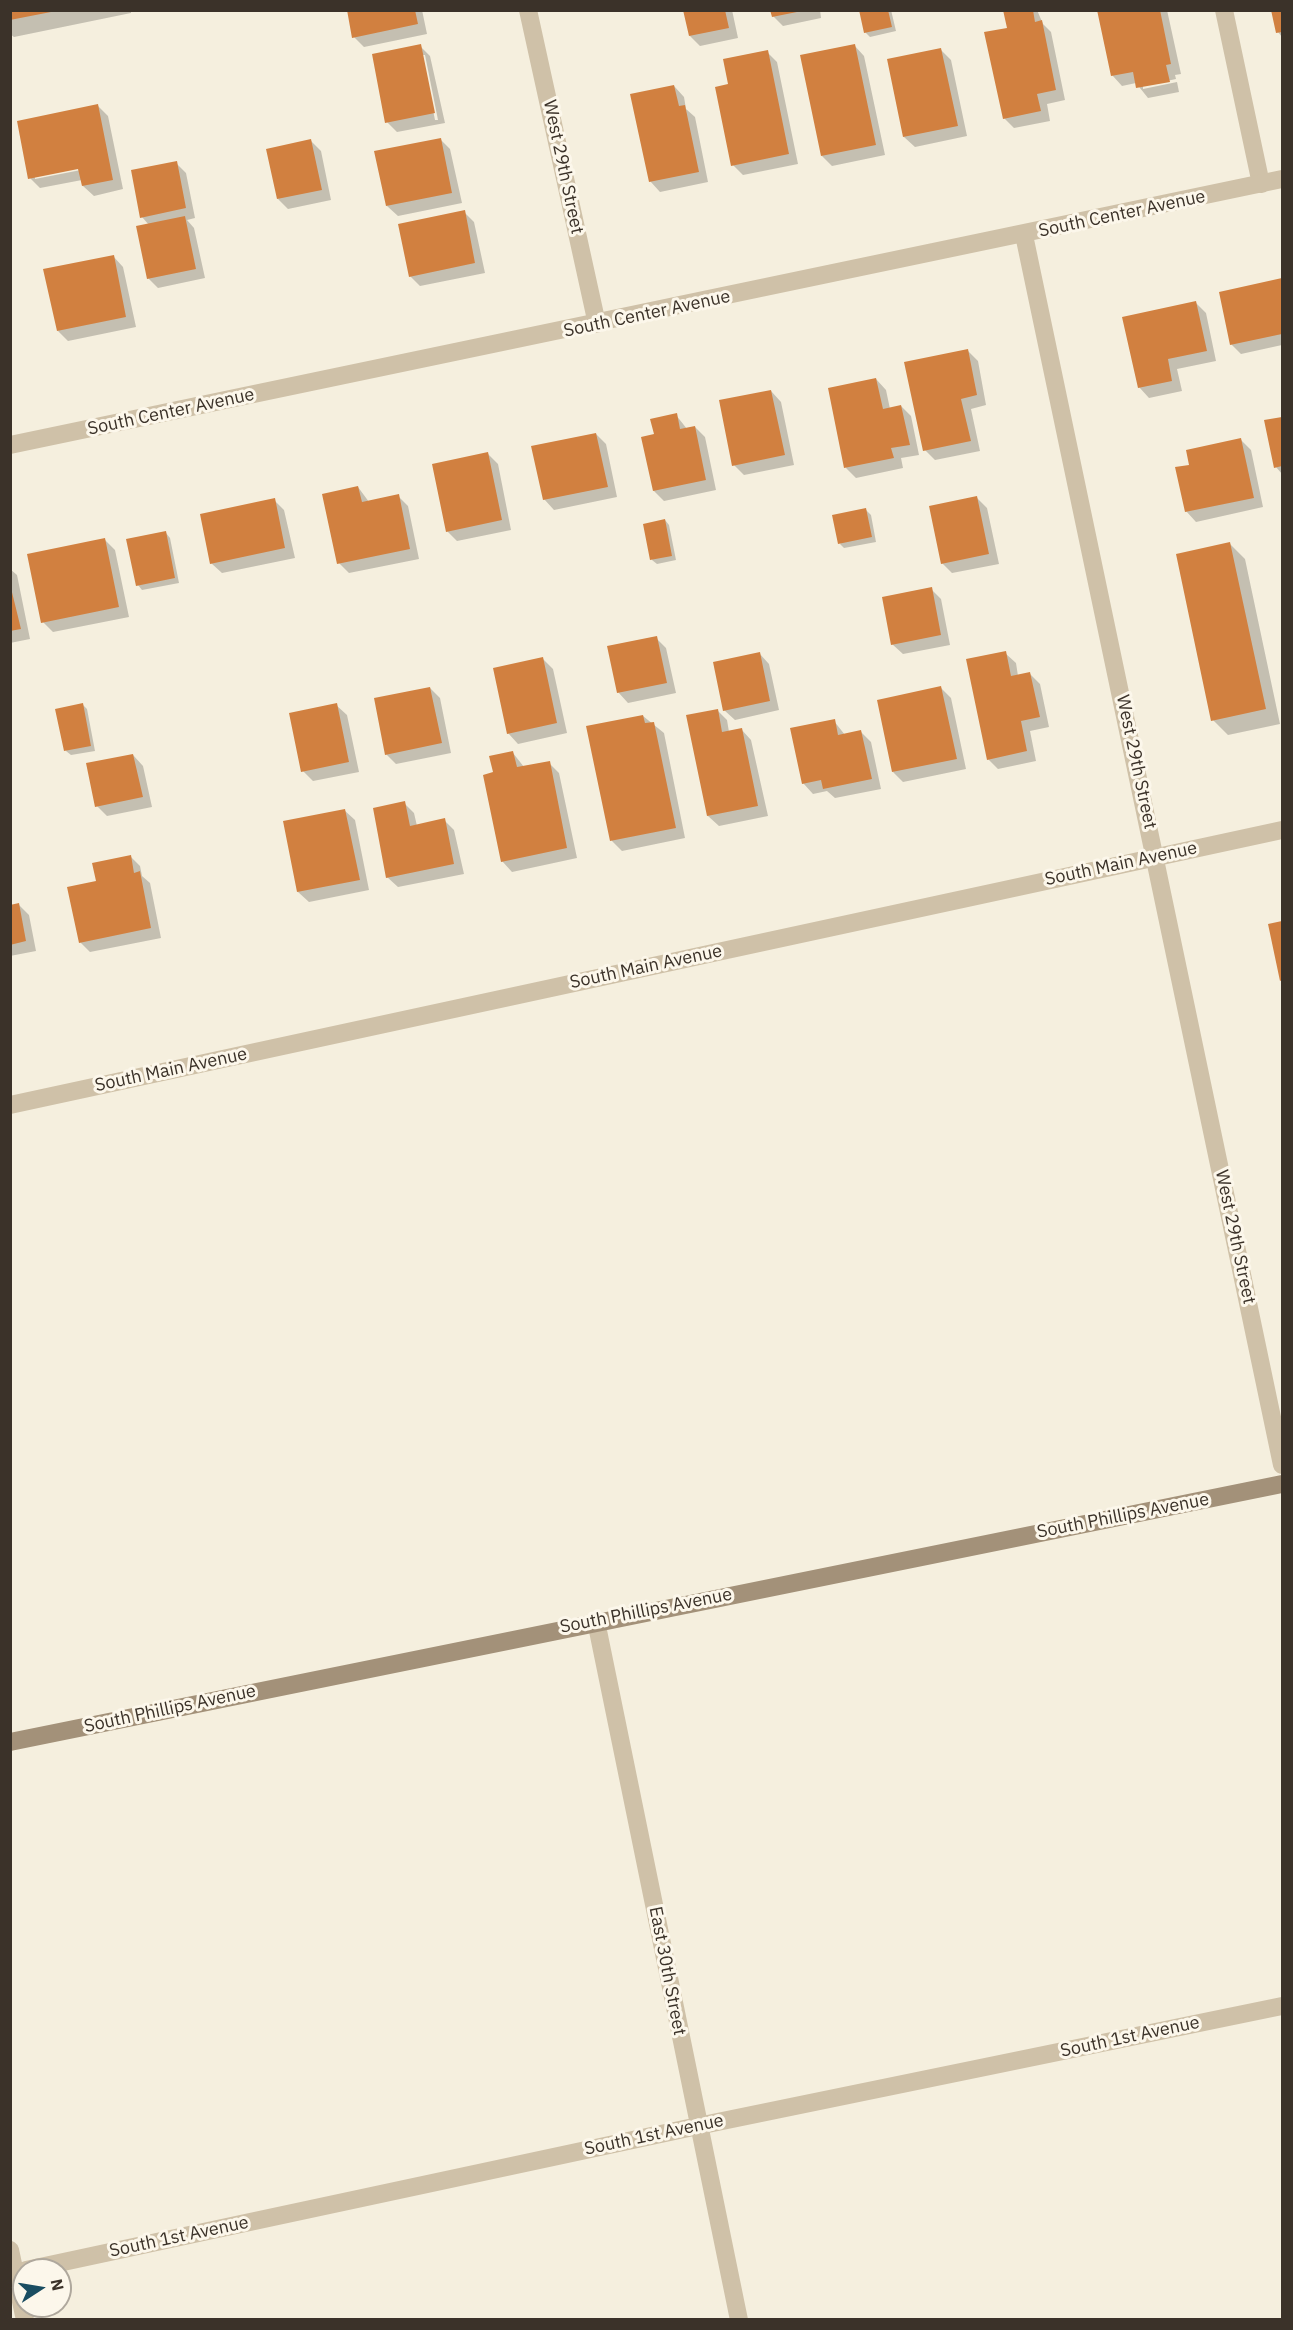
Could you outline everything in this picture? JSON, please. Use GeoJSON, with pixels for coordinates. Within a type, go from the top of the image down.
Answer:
{"type":"FeatureCollection","features":[{"type":"Feature","properties":{"kind":"street","name":"West 29th Street"},"geometry":{"type":"LineString","coordinates":[[528,10],[597,324]]}},
{"type":"Feature","properties":{"kind":"street"},"geometry":{"type":"LineString","coordinates":[[1224,10],[1261,184]]}},
{"type":"Feature","properties":{"kind":"street","name":"South Center Avenue"},"geometry":{"type":"LineString","coordinates":[[10,445],[1024,235],[1282,179]]}},
{"type":"Feature","properties":{"kind":"street","name":"West 29th Street"},"geometry":{"type":"LineString","coordinates":[[1024,235],[1157,857],[1282,1465]]}},
{"type":"Feature","properties":{"kind":"street","name":"South Main Avenue"},"geometry":{"type":"LineString","coordinates":[[10,1105],[1282,830]]}},
{"type":"Feature","properties":{"kind":"street","name":"South Phillips Avenue"},"geometry":{"type":"LineString","coordinates":[[10,1742],[596,1621],[1282,1484]]}},
{"type":"Feature","properties":{"kind":"street","name":"East 30th Street"},"geometry":{"type":"LineString","coordinates":[[596,1621],[698,2126],[740,2319]]}},
{"type":"Feature","properties":{"kind":"street","name":"South 1st Avenue"},"geometry":{"type":"LineString","coordinates":[[72,2261],[698,2126],[1282,2006]]}},
{"type":"Feature","properties":{"kind":"building"},"geometry":{"type":"Polygon","coordinates":[[[10,10],[51,10],[51,12],[10,20],[10,10]]]}},
{"type":"Feature","properties":{"kind":"building"},"geometry":{"type":"Polygon","coordinates":[[[347,10],[415,10],[418,24],[352,38],[347,10]]]}},
{"type":"Feature","properties":{"kind":"building"},"geometry":{"type":"Polygon","coordinates":[[[683,10],[725,10],[729,28],[689,36],[683,10]]]}},
{"type":"Feature","properties":{"kind":"building"},"geometry":{"type":"Polygon","coordinates":[[[770,10],[797,10],[797,12],[772,17],[770,10]]]}},
{"type":"Feature","properties":{"kind":"building"},"geometry":{"type":"Polygon","coordinates":[[[859,10],[888,10],[892,27],[864,33],[859,10]]]}},
{"type":"Feature","properties":{"kind":"building"},"geometry":{"type":"Polygon","coordinates":[[[1003,10],[1033,10],[1035,22],[1042,20],[1056,90],[1037,94],[1041,111],[1003,119],[984,32],[1007,28],[1003,10]]]}},
{"type":"Feature","properties":{"kind":"building"},"geometry":{"type":"Polygon","coordinates":[[[1097,10],[1160,10],[1171,64],[1166,65],[1170,82],[1136,88],[1133,72],[1111,76],[1097,10]]]}},
{"type":"Feature","properties":{"kind":"building"},"geometry":{"type":"Polygon","coordinates":[[[1271,10],[1282,10],[1282,32],[1276,33],[1271,10]]]}},
{"type":"Feature","properties":{"kind":"building"},"geometry":{"type":"Polygon","coordinates":[[[421,44],[435,113],[385,123],[372,54],[421,44]]]}},
{"type":"Feature","properties":{"kind":"building"},"geometry":{"type":"Polygon","coordinates":[[[855,44],[876,145],[821,156],[800,55],[855,44]]]}},
{"type":"Feature","properties":{"kind":"building"},"geometry":{"type":"Polygon","coordinates":[[[941,48],[958,126],[903,137],[887,59],[941,48]]]}},
{"type":"Feature","properties":{"kind":"building"},"geometry":{"type":"Polygon","coordinates":[[[768,50],[789,154],[731,166],[715,87],[728,84],[723,59],[768,50]]]}},
{"type":"Feature","properties":{"kind":"building"},"geometry":{"type":"Polygon","coordinates":[[[674,85],[679,106],[685,105],[699,172],[649,182],[630,94],[674,85]]]}},
{"type":"Feature","properties":{"kind":"building"},"geometry":{"type":"Polygon","coordinates":[[[98,104],[113,180],[82,186],[78,169],[28,179],[17,121],[98,104]]]}},
{"type":"Feature","properties":{"kind":"building"},"geometry":{"type":"Polygon","coordinates":[[[441,138],[452,193],[386,206],[374,151],[441,138]]]}},
{"type":"Feature","properties":{"kind":"building"},"geometry":{"type":"Polygon","coordinates":[[[311,139],[322,190],[277,199],[266,149],[311,139]]]}},
{"type":"Feature","properties":{"kind":"building"},"geometry":{"type":"Polygon","coordinates":[[[177,161],[186,208],[140,218],[131,170],[177,161]]]}},
{"type":"Feature","properties":{"kind":"building"},"geometry":{"type":"Polygon","coordinates":[[[465,210],[475,263],[409,277],[398,224],[465,210]]]}},
{"type":"Feature","properties":{"kind":"building"},"geometry":{"type":"Polygon","coordinates":[[[185,216],[196,269],[147,279],[136,226],[185,216]]]}},
{"type":"Feature","properties":{"kind":"building"},"geometry":{"type":"Polygon","coordinates":[[[114,255],[126,317],[57,331],[43,269],[114,255]]]}},
{"type":"Feature","properties":{"kind":"building"},"geometry":{"type":"Polygon","coordinates":[[[1282,278],[1282,334],[1230,345],[1219,292],[1282,278]]]}},
{"type":"Feature","properties":{"kind":"building"},"geometry":{"type":"Polygon","coordinates":[[[1196,301],[1207,351],[1168,359],[1172,381],[1138,388],[1122,317],[1196,301]]]}},
{"type":"Feature","properties":{"kind":"building"},"geometry":{"type":"Polygon","coordinates":[[[968,349],[977,395],[961,399],[971,441],[923,451],[904,362],[968,349]]]}},
{"type":"Feature","properties":{"kind":"building"},"geometry":{"type":"Polygon","coordinates":[[[876,378],[883,409],[901,405],[910,445],[891,448],[894,458],[844,468],[828,388],[876,378]]]}},
{"type":"Feature","properties":{"kind":"building"},"geometry":{"type":"Polygon","coordinates":[[[771,390],[785,455],[732,466],[719,400],[771,390]]]}},
{"type":"Feature","properties":{"kind":"building"},"geometry":{"type":"Polygon","coordinates":[[[677,413],[680,429],[695,426],[706,480],[653,491],[641,437],[654,434],[650,419],[677,413]]]}},
{"type":"Feature","properties":{"kind":"building"},"geometry":{"type":"Polygon","coordinates":[[[1282,417],[1282,466],[1274,468],[1264,420],[1282,417]]]}},
{"type":"Feature","properties":{"kind":"building"},"geometry":{"type":"Polygon","coordinates":[[[596,433],[608,487],[543,500],[531,446],[596,433]]]}},
{"type":"Feature","properties":{"kind":"building"},"geometry":{"type":"Polygon","coordinates":[[[1241,438],[1254,498],[1185,512],[1175,467],[1189,465],[1186,450],[1241,438]]]}},
{"type":"Feature","properties":{"kind":"building"},"geometry":{"type":"Polygon","coordinates":[[[488,452],[502,520],[446,532],[432,464],[488,452]]]}},
{"type":"Feature","properties":{"kind":"building"},"geometry":{"type":"Polygon","coordinates":[[[358,486],[362,502],[399,494],[410,549],[337,564],[322,494],[358,486]]]}},
{"type":"Feature","properties":{"kind":"building"},"geometry":{"type":"Polygon","coordinates":[[[977,496],[989,554],[941,564],[929,506],[977,496]]]}},
{"type":"Feature","properties":{"kind":"building"},"geometry":{"type":"Polygon","coordinates":[[[275,498],[285,548],[210,564],[200,514],[275,498]]]}},
{"type":"Feature","properties":{"kind":"building"},"geometry":{"type":"Polygon","coordinates":[[[866,508],[872,537],[838,544],[832,515],[866,508]]]}},
{"type":"Feature","properties":{"kind":"building"},"geometry":{"type":"Polygon","coordinates":[[[665,519],[672,556],[650,560],[643,524],[665,519]]]}},
{"type":"Feature","properties":{"kind":"building"},"geometry":{"type":"Polygon","coordinates":[[[166,531],[175,578],[136,586],[126,539],[166,531]]]}},
{"type":"Feature","properties":{"kind":"building"},"geometry":{"type":"Polygon","coordinates":[[[105,538],[119,607],[41,623],[27,554],[105,538]]]}},
{"type":"Feature","properties":{"kind":"building"},"geometry":{"type":"Polygon","coordinates":[[[1230,542],[1266,709],[1211,721],[1176,554],[1230,542]]]}},
{"type":"Feature","properties":{"kind":"building"},"geometry":{"type":"Polygon","coordinates":[[[10,584],[21,629],[10,631],[10,584]]]}},
{"type":"Feature","properties":{"kind":"building"},"geometry":{"type":"Polygon","coordinates":[[[932,587],[941,635],[891,645],[882,597],[932,587]]]}},
{"type":"Feature","properties":{"kind":"building"},"geometry":{"type":"Polygon","coordinates":[[[657,636],[667,683],[617,693],[607,646],[657,636]]]}},
{"type":"Feature","properties":{"kind":"building"},"geometry":{"type":"Polygon","coordinates":[[[1006,651],[1011,676],[1030,672],[1040,717],[1021,721],[1027,751],[987,760],[966,659],[1006,651]]]}},
{"type":"Feature","properties":{"kind":"building"},"geometry":{"type":"Polygon","coordinates":[[[760,652],[770,701],[723,711],[713,662],[760,652]]]}},
{"type":"Feature","properties":{"kind":"building"},"geometry":{"type":"Polygon","coordinates":[[[543,657],[557,723],[507,734],[493,668],[543,657]]]}},
{"type":"Feature","properties":{"kind":"building"},"geometry":{"type":"Polygon","coordinates":[[[941,686],[957,759],[892,772],[877,700],[941,686]]]}},
{"type":"Feature","properties":{"kind":"building"},"geometry":{"type":"Polygon","coordinates":[[[430,687],[442,743],[385,755],[374,698],[430,687]]]}},
{"type":"Feature","properties":{"kind":"building"},"geometry":{"type":"Polygon","coordinates":[[[83,703],[91,746],[64,751],[55,709],[83,703]]]}},
{"type":"Feature","properties":{"kind":"building"},"geometry":{"type":"Polygon","coordinates":[[[337,703],[349,762],[301,772],[289,713],[337,703]]]}},
{"type":"Feature","properties":{"kind":"building"},"geometry":{"type":"Polygon","coordinates":[[[718,709],[722,732],[742,728],[758,806],[707,816],[686,715],[718,709]]]}},
{"type":"Feature","properties":{"kind":"building"},"geometry":{"type":"Polygon","coordinates":[[[643,715],[645,723],[654,722],[676,828],[610,841],[586,726],[643,715]]]}},
{"type":"Feature","properties":{"kind":"building"},"geometry":{"type":"Polygon","coordinates":[[[835,719],[838,735],[861,730],[872,779],[823,789],[821,780],[802,784],[790,728],[835,719]]]}},
{"type":"Feature","properties":{"kind":"building"},"geometry":{"type":"Polygon","coordinates":[[[513,751],[517,767],[550,761],[567,848],[501,862],[483,775],[493,772],[489,756],[513,751]]]}},
{"type":"Feature","properties":{"kind":"building"},"geometry":{"type":"Polygon","coordinates":[[[133,754],[143,797],[95,807],[86,763],[133,754]]]}},
{"type":"Feature","properties":{"kind":"building"},"geometry":{"type":"Polygon","coordinates":[[[405,801],[410,826],[445,818],[454,864],[386,878],[373,808],[405,801]]]}},
{"type":"Feature","properties":{"kind":"building"},"geometry":{"type":"Polygon","coordinates":[[[345,809],[360,880],[297,892],[283,821],[345,809]]]}},
{"type":"Feature","properties":{"kind":"building"},"geometry":{"type":"Polygon","coordinates":[[[131,855],[134,873],[140,871],[151,928],[79,943],[67,887],[96,881],[92,863],[131,855]]]}},
{"type":"Feature","properties":{"kind":"building"},"geometry":{"type":"Polygon","coordinates":[[[19,903],[26,941],[10,945],[10,905],[19,903]]]}},
{"type":"Feature","properties":{"kind":"building"},"geometry":{"type":"Polygon","coordinates":[[[1282,921],[1282,980],[1280,981],[1268,924],[1282,921]]]}}]}
